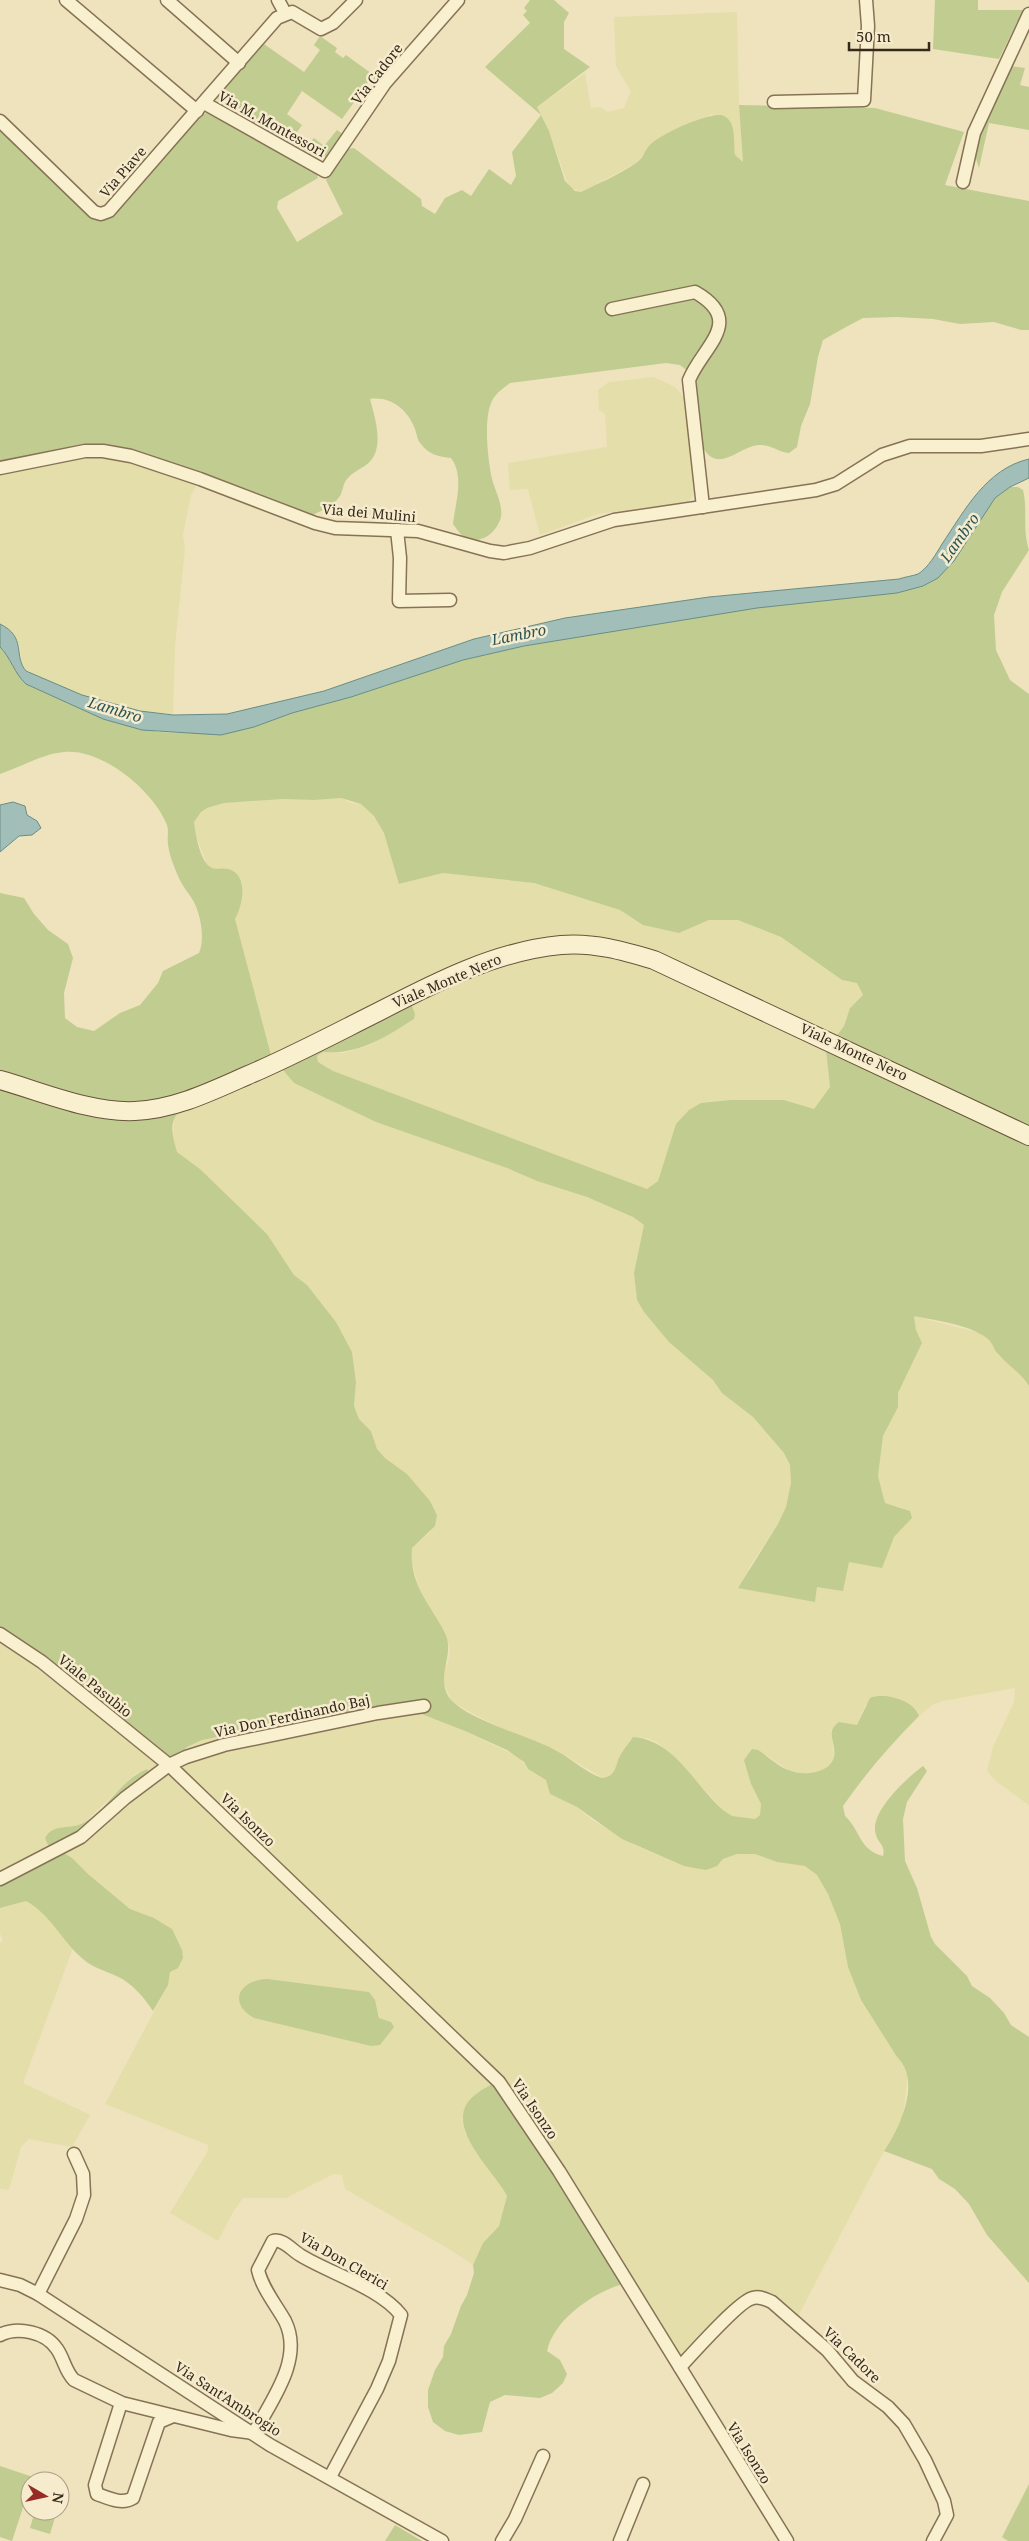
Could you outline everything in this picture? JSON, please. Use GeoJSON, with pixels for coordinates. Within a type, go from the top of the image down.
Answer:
{"type":"FeatureCollection","features":[{"type":"Feature","properties":{"kind":"street"},"geometry":{"type":"LineString","coordinates":[[66,0],[201,107]]}},
{"type":"Feature","properties":{"kind":"street"},"geometry":{"type":"LineString","coordinates":[[167,0],[239,63]]}},
{"type":"Feature","properties":{"kind":"street"},"geometry":{"type":"LineString","coordinates":[[278,0],[285,13],[292,12],[321,29],[328,27],[356,0]]}},
{"type":"Feature","properties":{"kind":"street","name":"Via Cadore"},"geometry":{"type":"LineString","coordinates":[[324,171],[385,83],[458,0]]}},
{"type":"Feature","properties":{"kind":"street"},"geometry":{"type":"LineString","coordinates":[[774,102],[864,100],[868,26],[866,0]]}},
{"type":"Feature","properties":{"kind":"street","name":"Via Piave"},"geometry":{"type":"LineString","coordinates":[[0,121],[94,212],[101,214],[109,212],[277,18],[285,13]]}},
{"type":"Feature","properties":{"kind":"street"},"geometry":{"type":"LineString","coordinates":[[963,182],[974,133],[1029,14]]}},
{"type":"Feature","properties":{"kind":"street","name":"Via M. Montessori"},"geometry":{"type":"LineString","coordinates":[[201,107],[324,171]]}},
{"type":"Feature","properties":{"kind":"street"},"geometry":{"type":"LineString","coordinates":[[612,309],[695,292],[710,300],[718,314],[720,327],[715,341],[695,365],[689,380],[703,507]]}},
{"type":"Feature","properties":{"kind":"street","name":"Via dei Mulini"},"geometry":{"type":"LineString","coordinates":[[0,468],[85,451],[103,451],[131,456],[200,479],[315,523],[335,528],[418,531],[490,551],[504,553],[530,548],[614,520],[800,492],[836,484],[882,455],[910,446],[981,446],[1029,439]]}},
{"type":"Feature","properties":{"kind":"street"},"geometry":{"type":"LineString","coordinates":[[397,530],[400,558],[399,601],[450,600]]}},
{"type":"Feature","properties":{"kind":"street","name":"Viale Monte Nero"},"geometry":{"type":"LineString","coordinates":[[0,1080],[102,1109],[136,1111],[159,1108],[192,1100],[277,1063],[406,998],[498,958],[563,945],[596,946],[626,951],[654,960],[1029,1136]]}},
{"type":"Feature","properties":{"kind":"street","name":"Viale Pasubio"},"geometry":{"type":"LineString","coordinates":[[0,1634],[42,1662],[169,1765]]}},
{"type":"Feature","properties":{"kind":"street","name":"Via Don Ferdinando Baj"},"geometry":{"type":"LineString","coordinates":[[0,1879],[81,1837],[125,1798],[169,1765],[224,1745],[378,1713],[424,1706]]}},
{"type":"Feature","properties":{"kind":"street","name":"Via Isonzo"},"geometry":{"type":"LineString","coordinates":[[169,1765],[499,2082],[559,2172],[787,2541]]}},
{"type":"Feature","properties":{"kind":"street"},"geometry":{"type":"LineString","coordinates":[[38,2294],[76,2219],[84,2195],[83,2174],[74,2154]]}},
{"type":"Feature","properties":{"kind":"street","name":"Via Don Clerici"},"geometry":{"type":"LineString","coordinates":[[254,2433],[282,2380],[292,2346],[290,2333],[258,2270],[273,2241],[277,2240],[320,2266],[372,2292],[401,2315],[389,2361],[377,2389],[330,2476]]}},
{"type":"Feature","properties":{"kind":"street","name":"Via Sant'Ambrogio"},"geometry":{"type":"LineString","coordinates":[[0,2280],[20,2285],[38,2294],[270,2445],[330,2476],[442,2541]]}},
{"type":"Feature","properties":{"kind":"street","name":"Via Cadore"},"geometry":{"type":"LineString","coordinates":[[680,2367],[737,2309],[751,2298],[762,2298],[772,2302],[827,2350],[853,2381],[888,2406],[904,2424],[925,2460],[944,2501],[947,2515],[933,2541]]}},
{"type":"Feature","properties":{"kind":"street"},"geometry":{"type":"LineString","coordinates":[[0,2335],[20,2330],[42,2336],[57,2348],[69,2374],[74,2380],[121,2402],[232,2430],[254,2433]]}},
{"type":"Feature","properties":{"kind":"street"},"geometry":{"type":"LineString","coordinates":[[121,2402],[95,2485],[97,2494],[120,2502],[128,2502],[133,2498],[159,2422],[172,2416]]}},
{"type":"Feature","properties":{"kind":"street"},"geometry":{"type":"LineString","coordinates":[[502,2541],[515,2519],[543,2456]]}},
{"type":"Feature","properties":{"kind":"street"},"geometry":{"type":"LineString","coordinates":[[620,2541],[643,2484]]}},
{"type":"Feature","properties":{"kind":"shaded area"},"geometry":{"type":"Polygon","coordinates":[[[737,12],[739,105],[743,162],[735,155],[734,149],[712,114],[668,133],[651,144],[636,163],[581,192],[569,187],[549,131],[537,107],[585,73],[591,108],[601,107],[607,112],[624,108],[631,91],[616,66],[614,17],[737,12]]]}},
{"type":"Feature","properties":{"kind":"shaded area"},"geometry":{"type":"Polygon","coordinates":[[[654,377],[675,387],[687,401],[695,493],[688,502],[598,514],[540,535],[528,489],[510,490],[508,463],[607,447],[605,414],[599,410],[598,390],[609,382],[654,377]]]}},
{"type":"Feature","properties":{"kind":"shaded area"},"geometry":{"type":"Polygon","coordinates":[[[85,451],[200,479],[191,495],[183,535],[185,549],[175,646],[173,715],[140,711],[82,695],[34,675],[22,667],[20,647],[4,626],[0,624],[0,468],[85,451]]]}},
{"type":"Feature","properties":{"kind":"shaded area"},"geometry":{"type":"Polygon","coordinates":[[[341,798],[351,803],[361,804],[374,816],[384,833],[400,884],[443,873],[534,883],[620,910],[643,925],[679,933],[709,920],[738,920],[781,937],[842,980],[857,983],[863,995],[850,1008],[844,1026],[826,1050],[830,1087],[814,1109],[784,1100],[731,1100],[718,1102],[670,1144],[658,1181],[647,1189],[333,1071],[318,1062],[317,1056],[323,1052],[343,1053],[368,1046],[414,1020],[277,1063],[294,1083],[376,1122],[507,1168],[537,1181],[587,1197],[633,1217],[644,1225],[634,1273],[637,1300],[684,1354],[713,1380],[722,1393],[753,1417],[784,1453],[790,1465],[791,1483],[786,1507],[778,1524],[748,1569],[815,1602],[817,1586],[849,1561],[886,1555],[894,1537],[912,1518],[903,1508],[885,1503],[878,1476],[883,1436],[897,1407],[898,1393],[922,1343],[916,1330],[914,1316],[976,1332],[990,1340],[998,1355],[1010,1364],[1029,1386],[1029,1805],[997,1782],[987,1771],[993,1747],[1014,1702],[1015,1688],[943,1701],[932,1705],[919,1716],[917,1711],[905,1703],[866,1704],[857,1725],[840,1722],[835,1725],[831,1731],[834,1758],[831,1765],[821,1771],[807,1774],[791,1772],[765,1754],[751,1784],[761,1804],[760,1815],[755,1819],[732,1816],[723,1810],[672,1755],[657,1742],[647,1738],[633,1737],[622,1752],[614,1773],[608,1778],[603,1778],[556,1750],[500,1728],[452,1702],[444,1684],[444,1670],[448,1663],[450,1649],[445,1632],[423,1600],[411,1560],[412,1548],[429,1533],[437,1515],[430,1501],[407,1474],[385,1458],[377,1449],[371,1431],[359,1419],[354,1406],[356,1382],[352,1352],[336,1322],[307,1285],[294,1275],[267,1234],[200,1169],[177,1152],[173,1140],[174,1117],[179,1112],[275,1069],[235,919],[240,908],[242,883],[235,872],[228,869],[212,869],[207,864],[197,838],[194,822],[201,812],[207,808],[224,803],[341,798]]]}},
{"type":"Feature","properties":{"kind":"shaded area"},"geometry":{"type":"Polygon","coordinates":[[[0,1637],[172,1761],[187,1747],[202,1740],[357,1710],[409,1704],[419,1713],[465,1731],[518,1757],[528,1769],[546,1780],[550,1794],[577,1807],[591,1819],[636,1846],[684,1866],[717,1866],[723,1859],[737,1854],[755,1854],[777,1862],[805,1866],[817,1875],[828,1894],[840,1924],[848,1967],[861,2000],[897,2057],[904,2064],[908,2073],[903,2117],[795,2322],[772,2302],[751,2298],[680,2367],[626,2283],[465,2106],[462,2119],[465,2133],[507,2196],[499,2226],[483,2243],[473,2265],[449,2249],[345,2189],[342,2175],[334,2174],[286,2198],[243,2198],[233,2212],[218,2241],[170,2213],[208,2151],[208,2145],[105,2104],[168,1985],[172,1929],[154,1918],[130,1909],[72,1858],[0,1877],[0,1637]],[[147,1769],[135,1774],[85,1822],[67,1828],[81,1835],[147,1769]],[[316,1987],[254,2018],[371,2046],[394,2027],[380,2018],[369,1992],[316,1987]]]}},
{"type":"Feature","properties":{"kind":"shaded area"},"geometry":{"type":"Polygon","coordinates":[[[26,1901],[56,1926],[73,1948],[23,2083],[90,2115],[72,2147],[29,2139],[21,2147],[9,2190],[0,2189],[0,1943],[3,1941],[0,1933],[0,1908],[26,1901]]]}},
{"type":"Feature","properties":{"kind":"green space"},"geometry":{"type":"Polygon","coordinates":[[[530,0],[554,0],[569,13],[564,22],[564,49],[590,67],[537,107],[541,115],[485,67],[530,23],[523,15],[527,11],[524,8],[530,0]]]}},
{"type":"Feature","properties":{"kind":"green space"},"geometry":{"type":"Polygon","coordinates":[[[935,0],[978,0],[978,10],[1023,10],[999,59],[933,49],[935,0]]]}},
{"type":"Feature","properties":{"kind":"green space"},"geometry":{"type":"Polygon","coordinates":[[[320,36],[337,48],[335,52],[343,58],[346,55],[379,79],[376,84],[370,80],[342,119],[302,91],[287,114],[302,125],[295,135],[308,145],[314,138],[324,146],[337,130],[344,135],[327,159],[322,160],[299,147],[298,143],[283,134],[278,136],[273,134],[233,108],[226,109],[219,105],[217,96],[264,44],[304,72],[320,50],[314,45],[320,36]]]}},
{"type":"Feature","properties":{"kind":"green space"},"geometry":{"type":"Polygon","coordinates":[[[1010,66],[1025,68],[1020,85],[1029,87],[1029,130],[989,123],[979,168],[973,149],[1010,66]]]}},
{"type":"Feature","properties":{"kind":"green space"},"geometry":{"type":"Polygon","coordinates":[[[739,105],[875,108],[964,132],[945,185],[1029,201],[1029,330],[1021,330],[994,322],[960,324],[933,319],[863,318],[823,340],[818,357],[810,404],[801,426],[797,447],[789,453],[759,445],[727,458],[713,458],[706,452],[700,441],[690,373],[680,365],[666,363],[510,383],[493,399],[487,422],[489,463],[500,502],[501,517],[496,528],[488,536],[478,540],[464,537],[453,524],[458,474],[451,458],[430,453],[418,439],[412,422],[403,410],[392,402],[385,400],[370,399],[377,434],[376,451],[372,459],[347,479],[340,496],[333,504],[304,519],[103,451],[0,468],[0,131],[94,218],[106,220],[199,114],[207,113],[315,171],[318,178],[278,201],[277,208],[297,242],[343,214],[326,180],[347,149],[354,148],[421,199],[422,206],[435,214],[445,198],[462,190],[471,196],[489,169],[511,185],[516,176],[512,152],[541,115],[549,131],[565,181],[575,191],[581,192],[609,179],[638,161],[648,147],[664,135],[686,124],[718,115],[724,116],[731,123],[734,133],[735,155],[743,162],[739,105]]]}},
{"type":"Feature","properties":{"kind":"green space"},"geometry":{"type":"Polygon","coordinates":[[[1010,487],[1018,487],[1023,490],[1029,550],[1002,592],[994,615],[996,650],[1010,680],[1029,694],[1029,1386],[1019,1373],[997,1353],[990,1341],[980,1334],[953,1324],[914,1316],[916,1330],[922,1343],[898,1393],[898,1407],[883,1436],[878,1476],[885,1503],[910,1511],[912,1518],[894,1537],[882,1568],[849,1562],[843,1591],[817,1587],[815,1602],[738,1588],[778,1524],[786,1507],[791,1483],[790,1465],[784,1453],[753,1417],[722,1393],[713,1380],[669,1342],[644,1312],[637,1300],[634,1273],[644,1225],[633,1217],[587,1197],[537,1181],[507,1168],[376,1122],[294,1083],[277,1063],[411,1003],[415,1014],[414,1019],[403,1026],[381,1039],[359,1048],[347,1051],[323,1052],[317,1056],[318,1062],[333,1071],[647,1189],[658,1181],[676,1124],[689,1110],[701,1103],[731,1100],[784,1100],[814,1109],[830,1087],[826,1050],[844,1026],[850,1008],[863,995],[857,983],[842,980],[781,937],[738,920],[709,920],[679,933],[643,925],[620,910],[534,883],[443,873],[399,884],[384,833],[374,816],[361,804],[341,798],[224,803],[207,808],[201,812],[194,822],[196,833],[200,852],[209,866],[235,872],[242,883],[242,898],[235,919],[275,1070],[179,1112],[173,1121],[172,1131],[177,1152],[200,1169],[267,1234],[294,1275],[307,1285],[336,1322],[352,1352],[356,1382],[354,1406],[359,1419],[371,1431],[377,1449],[385,1458],[407,1474],[430,1501],[437,1515],[435,1526],[412,1548],[412,1561],[421,1592],[447,1639],[448,1655],[444,1686],[454,1703],[480,1719],[557,1751],[590,1773],[602,1778],[613,1773],[622,1752],[633,1737],[648,1740],[661,1746],[683,1765],[723,1810],[732,1816],[755,1819],[760,1815],[761,1804],[751,1784],[744,1760],[752,1749],[758,1750],[791,1771],[803,1773],[816,1772],[828,1767],[834,1757],[832,1730],[839,1722],[857,1725],[870,1698],[883,1696],[898,1699],[916,1710],[919,1716],[879,1759],[843,1806],[845,1816],[865,1845],[875,1853],[883,1856],[883,1847],[877,1838],[875,1826],[883,1807],[899,1787],[923,1766],[927,1771],[907,1802],[903,1819],[905,1861],[917,1888],[931,1937],[935,1944],[967,1976],[972,1986],[990,1998],[1004,2013],[1011,2025],[1029,2037],[1029,2283],[987,2235],[969,2204],[955,2189],[939,2179],[932,2169],[884,2151],[902,2117],[908,2091],[908,2078],[904,2067],[861,2000],[848,1967],[840,1924],[828,1894],[817,1875],[805,1866],[777,1862],[755,1854],[737,1854],[723,1859],[717,1866],[706,1870],[684,1866],[622,1839],[577,1807],[550,1794],[546,1780],[528,1769],[524,1762],[507,1750],[419,1713],[409,1704],[357,1710],[202,1740],[187,1747],[172,1761],[45,1657],[0,1627],[0,893],[24,898],[34,914],[48,930],[68,944],[73,958],[64,993],[65,1018],[77,1027],[94,1031],[120,1013],[140,1005],[158,983],[163,971],[199,953],[202,934],[196,908],[180,880],[171,856],[167,825],[151,799],[125,774],[110,764],[94,757],[64,752],[40,758],[0,774],[0,647],[11,661],[52,695],[103,719],[158,732],[186,733],[254,727],[292,713],[351,697],[463,660],[524,646],[643,625],[757,608],[897,593],[923,586],[938,578],[954,561],[995,498],[1010,487]]]}},
{"type":"Feature","properties":{"kind":"green space"},"geometry":{"type":"Polygon","coordinates":[[[147,1769],[150,1776],[58,1846],[48,1845],[45,1838],[49,1833],[58,1828],[80,1825],[85,1822],[101,1809],[129,1780],[147,1769]]]}},
{"type":"Feature","properties":{"kind":"green space"},"geometry":{"type":"Polygon","coordinates":[[[62,1852],[72,1858],[130,1909],[154,1918],[172,1929],[182,1950],[183,1958],[178,1968],[170,1972],[168,1985],[153,2011],[140,1994],[128,1983],[83,1959],[35,1907],[26,1901],[0,1908],[0,1883],[62,1852]]]}},
{"type":"Feature","properties":{"kind":"green space"},"geometry":{"type":"Polygon","coordinates":[[[267,1979],[369,1992],[375,2000],[379,2018],[391,2022],[394,2027],[380,2045],[371,2046],[254,2018],[241,2006],[240,1994],[243,1988],[249,1984],[257,1980],[267,1979]]]}},
{"type":"Feature","properties":{"kind":"green space"},"geometry":{"type":"Polygon","coordinates":[[[499,2082],[626,2283],[602,2292],[577,2308],[558,2328],[551,2339],[547,2351],[560,2360],[567,2374],[563,2383],[552,2393],[540,2398],[505,2395],[490,2402],[482,2432],[459,2435],[445,2431],[433,2422],[428,2407],[428,2390],[435,2370],[443,2357],[444,2346],[467,2295],[474,2273],[473,2265],[483,2243],[499,2226],[507,2196],[472,2146],[463,2119],[465,2106],[475,2095],[486,2087],[499,2082]]]}},
{"type":"Feature","properties":{"kind":"green space"},"geometry":{"type":"Polygon","coordinates":[[[0,2466],[20,2473],[20,2517],[12,2541],[0,2537],[0,2466]]]}},
{"type":"Feature","properties":{"kind":"green space"},"geometry":{"type":"Polygon","coordinates":[[[1029,2484],[1029,2541],[1008,2541],[1002,2537],[1029,2484]]]}},
{"type":"Feature","properties":{"kind":"green space"},"geometry":{"type":"Polygon","coordinates":[[[32,2521],[54,2521],[50,2534],[30,2528],[32,2521]]]}},
{"type":"Feature","properties":{"kind":"green space"},"geometry":{"type":"Polygon","coordinates":[[[395,2525],[422,2541],[385,2541],[395,2525]]]}},
{"type":"Feature","properties":{"kind":"water","name":"Lambro"},"geometry":{"type":"Polygon","coordinates":[[[1029,459],[1029,478],[1010,487],[995,498],[954,561],[938,578],[923,586],[897,593],[757,608],[524,646],[463,660],[351,697],[292,713],[254,727],[221,735],[142,730],[103,719],[26,684],[0,647],[0,624],[14,635],[22,665],[26,671],[82,695],[140,711],[173,715],[227,714],[324,691],[474,639],[565,618],[709,597],[899,579],[916,575],[928,565],[978,492],[1000,472],[1014,464],[1029,459]]]}},
{"type":"Feature","properties":{"kind":"water"},"geometry":{"type":"Polygon","coordinates":[[[13,802],[25,806],[27,815],[37,821],[41,828],[32,835],[19,836],[0,852],[0,805],[13,802]]]}}]}
